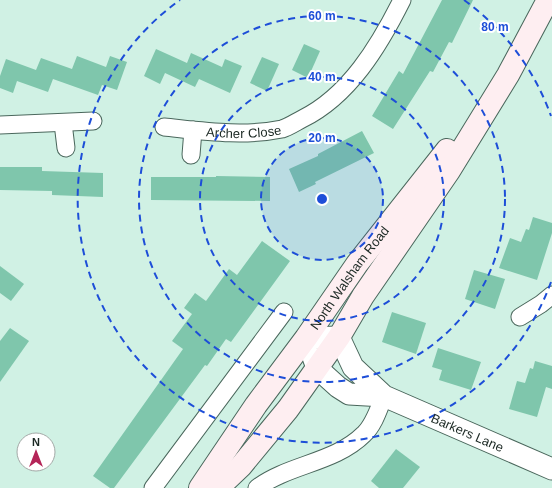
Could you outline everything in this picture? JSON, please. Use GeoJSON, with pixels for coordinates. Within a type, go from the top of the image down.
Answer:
{"type":"FeatureCollection","features":[{"type":"Feature","properties":{"kind":"main road","name":"North Walsham Road"},"geometry":{"type":"LineString","coordinates":[[218,488],[246,460],[288,409],[339,337],[363,296],[449,171],[508,74],[548,0]]}},
{"type":"Feature","properties":{"kind":"main road","name":"North Walsham Road"},"geometry":{"type":"LineString","coordinates":[[200,488],[256,406],[306,338],[357,264],[508,74]]}},
{"type":"Feature","properties":{"kind":"street","name":"Archer Close"},"geometry":{"type":"LineString","coordinates":[[164,127],[248,134],[284,128],[316,112],[342,90],[371,53],[402,0]]}},
{"type":"Feature","properties":{"kind":"street"},"geometry":{"type":"LineString","coordinates":[[0,125],[93,121]]}},
{"type":"Feature","properties":{"kind":"street"},"geometry":{"type":"LineString","coordinates":[[63,123],[66,148]]}},
{"type":"Feature","properties":{"kind":"street","name":"Archer Close"},"geometry":{"type":"LineString","coordinates":[[191,155],[193,130]]}},
{"type":"Feature","properties":{"kind":"street"},"geometry":{"type":"LineString","coordinates":[[520,317],[552,295]]}},
{"type":"Feature","properties":{"kind":"street"},"geometry":{"type":"LineString","coordinates":[[153,488],[284,312]]}},
{"type":"Feature","properties":{"kind":"street"},"geometry":{"type":"LineString","coordinates":[[306,338],[339,337]]}},
{"type":"Feature","properties":{"kind":"street","name":"Barkers Lane"},"geometry":{"type":"LineString","coordinates":[[339,337],[353,367],[384,396],[552,469]]}},
{"type":"Feature","properties":{"kind":"street","name":"Barkers Lane"},"geometry":{"type":"LineString","coordinates":[[306,338],[317,368],[338,387],[349,394],[384,396]]}},
{"type":"Feature","properties":{"kind":"street"},"geometry":{"type":"LineString","coordinates":[[257,488],[268,480],[344,449],[365,434],[384,396]]}},
{"type":"Feature","properties":{"kind":"building"},"geometry":{"type":"Polygon","coordinates":[[[442,0],[473,0],[452,43],[449,42],[433,72],[430,71],[393,129],[372,116],[399,71],[403,74],[442,0]]]}},
{"type":"Feature","properties":{"kind":"building"},"geometry":{"type":"Polygon","coordinates":[[[304,44],[320,51],[308,78],[292,70],[304,44]]]}},
{"type":"Feature","properties":{"kind":"building"},"geometry":{"type":"Polygon","coordinates":[[[156,49],[187,63],[191,53],[222,67],[225,59],[242,66],[230,93],[199,79],[195,87],[165,73],[160,84],[144,76],[156,49]]]}},
{"type":"Feature","properties":{"kind":"building"},"geometry":{"type":"Polygon","coordinates":[[[77,56],[106,67],[110,56],[127,62],[117,90],[102,85],[98,95],[53,79],[48,92],[17,81],[13,93],[0,88],[0,76],[6,59],[36,70],[41,58],[72,69],[77,56]]]}},
{"type":"Feature","properties":{"kind":"building"},"geometry":{"type":"Polygon","coordinates":[[[262,57],[279,64],[267,91],[250,83],[262,57]]]}},
{"type":"Feature","properties":{"kind":"building"},"geometry":{"type":"Polygon","coordinates":[[[362,131],[374,153],[315,182],[316,184],[299,192],[289,169],[318,156],[318,154],[362,131]]]}},
{"type":"Feature","properties":{"kind":"building"},"geometry":{"type":"Polygon","coordinates":[[[0,167],[42,167],[42,171],[103,173],[103,197],[52,195],[52,191],[0,190],[0,167]]]}},
{"type":"Feature","properties":{"kind":"building"},"geometry":{"type":"Polygon","coordinates":[[[151,177],[270,177],[270,201],[151,200],[151,177]]]}},
{"type":"Feature","properties":{"kind":"building"},"geometry":{"type":"Polygon","coordinates":[[[533,217],[552,223],[552,233],[537,280],[499,268],[510,238],[521,242],[526,229],[529,230],[533,217]]]}},
{"type":"Feature","properties":{"kind":"building"},"geometry":{"type":"Polygon","coordinates":[[[262,241],[290,261],[231,342],[226,339],[114,488],[110,488],[93,476],[183,349],[172,341],[192,314],[184,308],[195,293],[206,301],[229,269],[237,275],[262,241]]]}},
{"type":"Feature","properties":{"kind":"building"},"geometry":{"type":"Polygon","coordinates":[[[0,266],[24,284],[11,301],[0,293],[0,266]]]}},
{"type":"Feature","properties":{"kind":"building"},"geometry":{"type":"Polygon","coordinates":[[[474,270],[505,279],[495,309],[465,299],[474,270]]]}},
{"type":"Feature","properties":{"kind":"building"},"geometry":{"type":"Polygon","coordinates":[[[392,312],[426,323],[416,354],[382,342],[392,312]]]}},
{"type":"Feature","properties":{"kind":"building"},"geometry":{"type":"Polygon","coordinates":[[[10,328],[29,341],[0,382],[0,341],[10,328]]]}},
{"type":"Feature","properties":{"kind":"building"},"geometry":{"type":"Polygon","coordinates":[[[438,348],[481,362],[471,390],[439,380],[442,370],[432,367],[438,348]]]}},
{"type":"Feature","properties":{"kind":"building"},"geometry":{"type":"Polygon","coordinates":[[[535,361],[552,366],[552,389],[546,387],[537,417],[509,409],[517,381],[525,383],[530,368],[533,369],[535,361]]]}},
{"type":"Feature","properties":{"kind":"building"},"geometry":{"type":"Polygon","coordinates":[[[396,449],[420,467],[403,488],[379,488],[371,481],[396,449]]]}}]}
